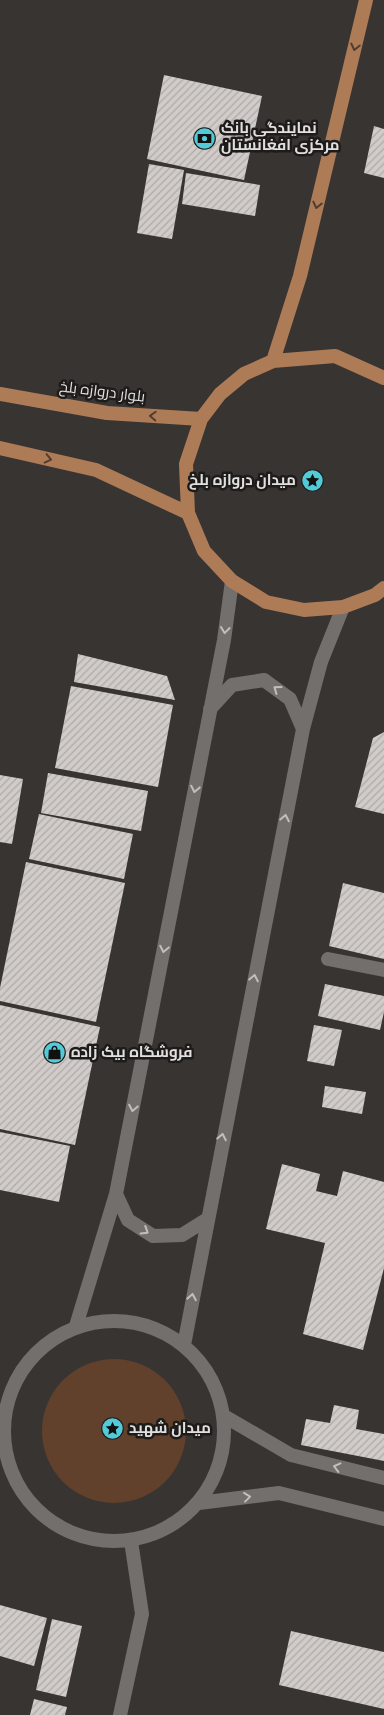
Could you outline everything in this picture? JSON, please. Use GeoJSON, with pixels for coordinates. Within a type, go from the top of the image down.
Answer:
{"type":"FeatureCollection","features":[{"type":"Feature","properties":{"kind":"main road"},"geometry":{"type":"LineString","coordinates":[[273,361],[300,276],[366,0]]}},
{"type":"Feature","properties":{"kind":"main road"},"geometry":{"type":"LineString","coordinates":[[384,378],[335,356],[273,361],[244,374],[220,394],[201,419],[186,464],[188,513],[204,550],[232,582],[266,602],[304,610],[343,607],[375,595],[384,588]]}},
{"type":"Feature","properties":{"kind":"main road","name":"بلوار دروازه بلخ"},"geometry":{"type":"LineString","coordinates":[[0,394],[107,413],[201,419]]}},
{"type":"Feature","properties":{"kind":"main road"},"geometry":{"type":"LineString","coordinates":[[0,448],[96,470],[188,513]]}},
{"type":"Feature","properties":{"kind":"street"},"geometry":{"type":"LineString","coordinates":[[76,1326],[116,1194],[224,640],[232,582]]}},
{"type":"Feature","properties":{"kind":"street"},"geometry":{"type":"LineString","coordinates":[[184,1345],[206,1220],[303,729],[321,662],[343,607]]}},
{"type":"Feature","properties":{"kind":"street"},"geometry":{"type":"LineString","coordinates":[[210,709],[232,685],[264,680],[290,699],[303,729]]}},
{"type":"Feature","properties":{"kind":"street"},"geometry":{"type":"LineString","coordinates":[[328,959],[384,970]]}},
{"type":"Feature","properties":{"kind":"street"},"geometry":{"type":"LineString","coordinates":[[116,1194],[128,1220],[153,1236],[182,1236],[206,1220]]}},
{"type":"Feature","properties":{"kind":"street"},"geometry":{"type":"LineString","coordinates":[[113,1320],[151,1326],[184,1345],[211,1377],[224,1416],[224,1448],[215,1477],[199,1503],[180,1521],[156,1534],[131,1541],[98,1541],[67,1532],[40,1514],[15,1481],[6,1459],[1,1426],[13,1384],[39,1348],[76,1326],[113,1320]]}},
{"type":"Feature","properties":{"kind":"street"},"geometry":{"type":"LineString","coordinates":[[224,1416],[291,1455],[384,1478]]}},
{"type":"Feature","properties":{"kind":"street"},"geometry":{"type":"LineString","coordinates":[[199,1503],[279,1493],[384,1519]]}},
{"type":"Feature","properties":{"kind":"street"},"geometry":{"type":"LineString","coordinates":[[120,1715],[142,1614],[131,1541]]}},
{"type":"Feature","properties":{"kind":"shaded area"},"geometry":{"type":"Polygon","coordinates":[[[114,1359],[142,1364],[165,1380],[181,1403],[186,1431],[181,1459],[165,1482],[142,1498],[114,1503],[86,1498],[63,1482],[47,1459],[42,1431],[47,1403],[63,1380],[86,1364],[114,1359]]]}},
{"type":"Feature","properties":{"kind":"building"},"geometry":{"type":"Polygon","coordinates":[[[164,75],[262,96],[244,180],[147,159],[164,75]]]}},
{"type":"Feature","properties":{"kind":"building"},"geometry":{"type":"Polygon","coordinates":[[[374,126],[384,129],[384,178],[364,173],[374,126]]]}},
{"type":"Feature","properties":{"kind":"building"},"geometry":{"type":"Polygon","coordinates":[[[149,164],[184,170],[172,239],[137,233],[149,164]]]}},
{"type":"Feature","properties":{"kind":"building"},"geometry":{"type":"Polygon","coordinates":[[[186,173],[260,185],[255,216],[182,204],[186,173]]]}},
{"type":"Feature","properties":{"kind":"building"},"geometry":{"type":"Polygon","coordinates":[[[78,654],[167,676],[175,700],[74,682],[78,654]]]}},
{"type":"Feature","properties":{"kind":"building"},"geometry":{"type":"Polygon","coordinates":[[[71,686],[173,705],[158,787],[55,768],[71,686]]]}},
{"type":"Feature","properties":{"kind":"building"},"geometry":{"type":"Polygon","coordinates":[[[384,732],[384,814],[355,807],[373,738],[384,732]]]}},
{"type":"Feature","properties":{"kind":"building"},"geometry":{"type":"Polygon","coordinates":[[[48,773],[148,791],[141,831],[41,813],[48,773]]]}},
{"type":"Feature","properties":{"kind":"building"},"geometry":{"type":"Polygon","coordinates":[[[0,775],[23,779],[12,844],[0,842],[0,775]]]}},
{"type":"Feature","properties":{"kind":"building"},"geometry":{"type":"Polygon","coordinates":[[[39,814],[133,834],[124,879],[29,859],[39,814]]]}},
{"type":"Feature","properties":{"kind":"building"},"geometry":{"type":"Polygon","coordinates":[[[26,862],[125,883],[96,1022],[0,1001],[0,988],[26,862]]]}},
{"type":"Feature","properties":{"kind":"building"},"geometry":{"type":"Polygon","coordinates":[[[343,883],[384,893],[384,959],[329,946],[343,883]]]}},
{"type":"Feature","properties":{"kind":"building"},"geometry":{"type":"Polygon","coordinates":[[[325,984],[384,996],[384,1012],[380,1030],[318,1016],[325,984]]]}},
{"type":"Feature","properties":{"kind":"building"},"geometry":{"type":"Polygon","coordinates":[[[0,1005],[100,1027],[75,1145],[0,1129],[0,1005]]]}},
{"type":"Feature","properties":{"kind":"building"},"geometry":{"type":"Polygon","coordinates":[[[314,1025],[342,1030],[334,1066],[307,1061],[314,1025]]]}},
{"type":"Feature","properties":{"kind":"building"},"geometry":{"type":"Polygon","coordinates":[[[325,1086],[366,1092],[362,1114],[322,1107],[325,1086]]]}},
{"type":"Feature","properties":{"kind":"building"},"geometry":{"type":"Polygon","coordinates":[[[0,1132],[70,1146],[59,1202],[0,1190],[0,1132]]]}},
{"type":"Feature","properties":{"kind":"building"},"geometry":{"type":"Polygon","coordinates":[[[282,1164],[320,1174],[316,1191],[337,1196],[343,1171],[384,1182],[384,1268],[363,1350],[303,1334],[325,1243],[266,1229],[282,1164]]]}},
{"type":"Feature","properties":{"kind":"building"},"geometry":{"type":"Polygon","coordinates":[[[334,1405],[359,1410],[356,1429],[384,1434],[384,1461],[301,1445],[306,1419],[330,1423],[334,1405]]]}},
{"type":"Feature","properties":{"kind":"building"},"geometry":{"type":"Polygon","coordinates":[[[0,1605],[47,1618],[34,1666],[0,1656],[0,1605]]]}},
{"type":"Feature","properties":{"kind":"building"},"geometry":{"type":"Polygon","coordinates":[[[52,1619],[82,1626],[66,1697],[36,1690],[52,1619]]]}},
{"type":"Feature","properties":{"kind":"building"},"geometry":{"type":"Polygon","coordinates":[[[291,1631],[384,1652],[384,1709],[279,1685],[291,1631]]]}},
{"type":"Feature","properties":{"kind":"building"},"geometry":{"type":"Polygon","coordinates":[[[34,1699],[67,1707],[65,1715],[30,1715],[34,1699]]]}},
{"type":"Feature","properties":{"kind":"place","name":"نمایندگی بانک مرکزی افغانستان"},"geometry":{"type":"Point","coordinates":[205,138]}},
{"type":"Feature","properties":{"kind":"place","name":"میدان دروازه بلخ"},"geometry":{"type":"Point","coordinates":[312,481]}},
{"type":"Feature","properties":{"kind":"place","name":"فروشگاه بیک زاده"},"geometry":{"type":"Point","coordinates":[55,1053]}},
{"type":"Feature","properties":{"kind":"place","name":"میدان شهید"},"geometry":{"type":"Point","coordinates":[113,1429]}}]}
